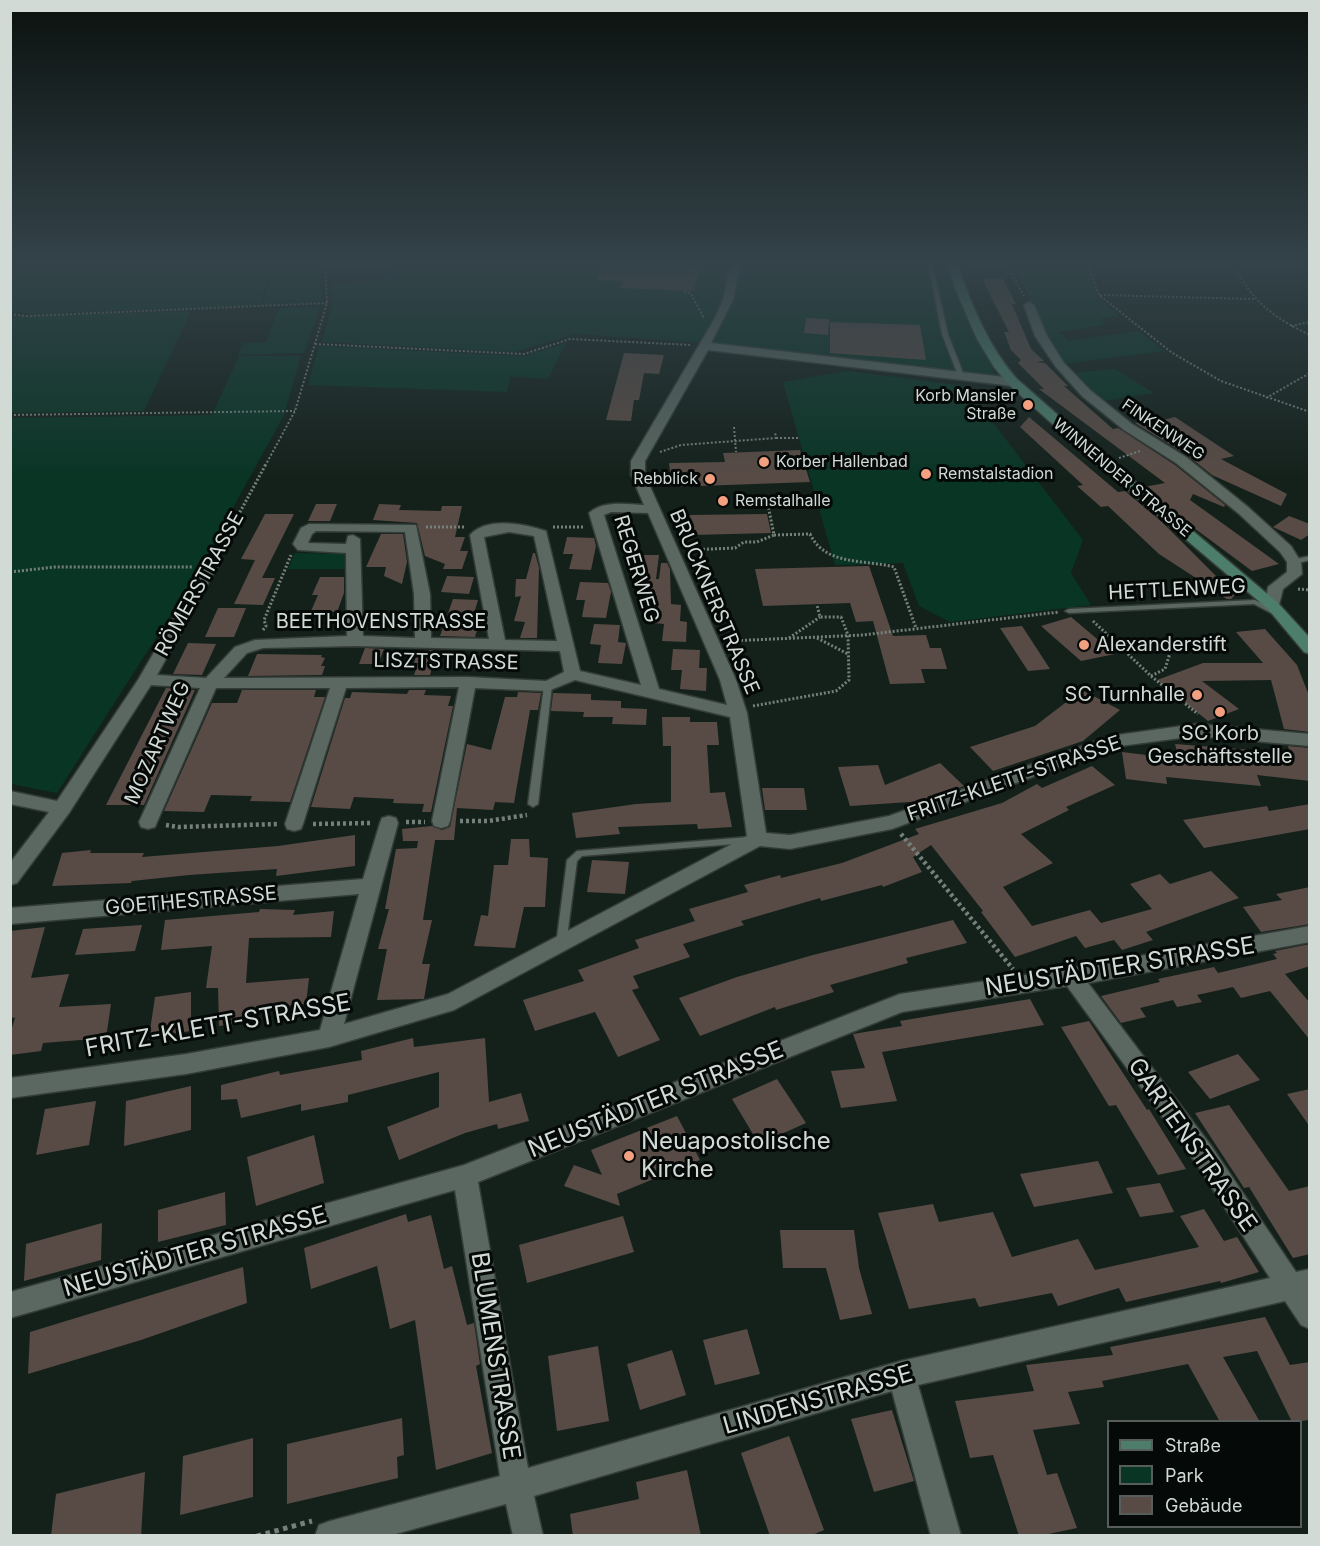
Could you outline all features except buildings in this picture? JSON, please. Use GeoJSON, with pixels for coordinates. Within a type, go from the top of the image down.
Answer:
{"type":"FeatureCollection","features":[{"type":"Feature","properties":{"kind":"street","name":"BRUCKNERSTRASSE"},"geometry":{"type":"LineString","coordinates":[[711,335],[638,461],[638,475],[744,710],[757,839]]}},
{"type":"Feature","properties":{"kind":"street","name":"WINNENDER STRASSE"},"geometry":{"type":"LineString","coordinates":[[982,335],[991,353],[1014,382],[1103,462],[1278,611],[1310,649]]}},
{"type":"Feature","properties":{"kind":"street","name":"FINKENWEG"},"geometry":{"type":"LineString","coordinates":[[1041,335],[1060,365],[1108,413],[1181,460],[1243,510],[1286,549],[1294,562]]}},
{"type":"Feature","properties":{"kind":"street"},"geometry":{"type":"LineString","coordinates":[[705,346],[962,378],[1014,382]]}},
{"type":"Feature","properties":{"kind":"street","name":"REGERWEG"},"geometry":{"type":"LineString","coordinates":[[652,508],[609,508],[596,513],[652,692]]}},
{"type":"Feature","properties":{"kind":"street"},"geometry":{"type":"LineString","coordinates":[[354,549],[311,549],[300,544],[306,531],[314,527],[411,528],[422,594],[423,641]]}},
{"type":"Feature","properties":{"kind":"street"},"geometry":{"type":"LineString","coordinates":[[352,528],[355,641]]}},
{"type":"Feature","properties":{"kind":"street"},"geometry":{"type":"LineString","coordinates":[[498,642],[481,532],[531,530],[541,534],[573,674],[744,710]]}},
{"type":"Feature","properties":{"kind":"street"},"geometry":{"type":"LineString","coordinates":[[1278,611],[1276,587],[1295,574],[1294,562]]}},
{"type":"Feature","properties":{"kind":"street","name":"RÖMERSTRASSE"},"geometry":{"type":"LineString","coordinates":[[10,878],[62,808],[146,680],[210,567]]}},
{"type":"Feature","properties":{"kind":"street","name":"BEETHOVENSTRASSE"},"geometry":{"type":"LineString","coordinates":[[210,683],[241,650],[261,643],[423,641],[567,646]]}},
{"type":"Feature","properties":{"kind":"street","name":"LISZTSTRASSE"},"geometry":{"type":"LineString","coordinates":[[146,680],[210,683],[468,682],[548,686],[573,674]]}},
{"type":"Feature","properties":{"kind":"street"},"geometry":{"type":"LineString","coordinates":[[294,824],[339,681]]}},
{"type":"Feature","properties":{"kind":"street"},"geometry":{"type":"LineString","coordinates":[[441,821],[468,682]]}},
{"type":"Feature","properties":{"kind":"street","name":"MOZARTWEG"},"geometry":{"type":"LineString","coordinates":[[148,822],[210,683]]}},
{"type":"Feature","properties":{"kind":"street","name":"FRITZ-KLETT-STRASSE"},"geometry":{"type":"LineString","coordinates":[[10,1088],[186,1064],[329,1038],[454,1001],[757,839],[790,842],[892,822],[1110,742],[1196,730],[1310,740]]}},
{"type":"Feature","properties":{"kind":"street"},"geometry":{"type":"LineString","coordinates":[[10,797],[62,808]]}},
{"type":"Feature","properties":{"kind":"street"},"geometry":{"type":"LineString","coordinates":[[329,1038],[389,823]]}},
{"type":"Feature","properties":{"kind":"street","name":"GOETHESTRASSE"},"geometry":{"type":"LineString","coordinates":[[10,916],[371,886]]}},
{"type":"Feature","properties":{"kind":"street","name":"NEUSTÄDTER STRASSE"},"geometry":{"type":"LineString","coordinates":[[10,1305],[465,1176],[900,1003],[1072,977],[1310,934]]}},
{"type":"Feature","properties":{"kind":"street","name":"GARTENSTRASSE"},"geometry":{"type":"LineString","coordinates":[[1072,977],[1299,1284],[1310,1316]]}},
{"type":"Feature","properties":{"kind":"street","name":"BLUMENSTRASSE"},"geometry":{"type":"LineString","coordinates":[[465,1176],[517,1486],[528,1536]]}},
{"type":"Feature","properties":{"kind":"street","name":"LINDENSTRASSE"},"geometry":{"type":"LineString","coordinates":[[330,1536],[517,1486],[901,1375],[1299,1284]]}},
{"type":"Feature","properties":{"kind":"street"},"geometry":{"type":"LineString","coordinates":[[901,1375],[946,1536]]}},
{"type":"Feature","properties":{"kind":"lane"},"geometry":{"type":"LineString","coordinates":[[945,335],[962,378]]}},
{"type":"Feature","properties":{"kind":"lane"},"geometry":{"type":"LineString","coordinates":[[1294,562],[1310,558]]}},
{"type":"Feature","properties":{"kind":"lane","name":"HETTLENWEG"},"geometry":{"type":"LineString","coordinates":[[1069,611],[1255,602],[1278,611]]}},
{"type":"Feature","properties":{"kind":"lane"},"geometry":{"type":"LineString","coordinates":[[533,804],[548,686]]}},
{"type":"Feature","properties":{"kind":"lane","name":"FRITZ-KLETT-STRASSE"},"geometry":{"type":"LineString","coordinates":[[561,945],[572,860],[580,853],[757,839]]}},
{"type":"Feature","properties":{"kind":"path","name":"RÖMERSTRASSE"},"geometry":{"type":"LineString","coordinates":[[210,567],[295,411],[318,335]]}},
{"type":"Feature","properties":{"kind":"path"},"geometry":{"type":"LineString","coordinates":[[1150,335],[1171,352],[1221,381],[1310,412]]}},
{"type":"Feature","properties":{"kind":"path"},"geometry":{"type":"LineString","coordinates":[[315,344],[524,354],[570,339],[705,346]]}},
{"type":"Feature","properties":{"kind":"path"},"geometry":{"type":"LineString","coordinates":[[1265,398],[1310,374]]}},
{"type":"Feature","properties":{"kind":"path"},"geometry":{"type":"LineString","coordinates":[[10,415],[295,411]]}},
{"type":"Feature","properties":{"kind":"path"},"geometry":{"type":"LineString","coordinates":[[734,427],[736,452]]}},
{"type":"Feature","properties":{"kind":"path"},"geometry":{"type":"LineString","coordinates":[[775,432],[776,438]]}},
{"type":"Feature","properties":{"kind":"path"},"geometry":{"type":"LineString","coordinates":[[659,445],[654,454],[681,445],[799,438]]}},
{"type":"Feature","properties":{"kind":"path"},"geometry":{"type":"LineString","coordinates":[[1103,462],[1158,446]]}},
{"type":"Feature","properties":{"kind":"path"},"geometry":{"type":"LineString","coordinates":[[766,495],[774,535]]}},
{"type":"Feature","properties":{"kind":"path"},"geometry":{"type":"LineString","coordinates":[[411,528],[464,527],[481,532]]}},
{"type":"Feature","properties":{"kind":"path"},"geometry":{"type":"LineString","coordinates":[[531,530],[538,527],[600,527]]}},
{"type":"Feature","properties":{"kind":"path"},"geometry":{"type":"LineString","coordinates":[[696,550],[735,548],[744,542],[757,542],[774,535],[810,534],[813,545],[826,555],[846,560],[881,562],[894,567],[916,628]]}},
{"type":"Feature","properties":{"kind":"path"},"geometry":{"type":"LineString","coordinates":[[266,626],[264,620],[292,553],[300,544]]}},
{"type":"Feature","properties":{"kind":"path"},"geometry":{"type":"LineString","coordinates":[[686,550],[690,560]]}},
{"type":"Feature","properties":{"kind":"path"},"geometry":{"type":"LineString","coordinates":[[10,572],[55,567],[210,567]]}},
{"type":"Feature","properties":{"kind":"path"},"geometry":{"type":"LineString","coordinates":[[816,605],[820,617]]}},
{"type":"Feature","properties":{"kind":"path"},"geometry":{"type":"LineString","coordinates":[[1082,610],[1151,676],[1217,731]]}},
{"type":"Feature","properties":{"kind":"path"},"geometry":{"type":"LineString","coordinates":[[732,652],[728,641],[848,635],[1069,611]]}},
{"type":"Feature","properties":{"kind":"path"},"geometry":{"type":"LineString","coordinates":[[744,710],[836,691],[849,680],[848,635],[842,617],[820,617],[788,638]]}},
{"type":"Feature","properties":{"kind":"path"},"geometry":{"type":"LineString","coordinates":[[815,637],[848,654]]}},
{"type":"Feature","properties":{"kind":"path"},"geometry":{"type":"LineString","coordinates":[[1151,676],[1166,669],[1170,653]]}},
{"type":"Feature","properties":{"kind":"path"},"geometry":{"type":"LineString","coordinates":[[148,822],[178,827],[488,821],[526,816],[533,804]]}},
{"type":"Feature","properties":{"kind":"path"},"geometry":{"type":"LineString","coordinates":[[897,829],[1019,976]]}},
{"type":"Feature","properties":{"kind":"green space"},"geometry":{"type":"Polygon","coordinates":[[[11,335],[180,335],[144,411],[11,413],[11,335]]]}},
{"type":"Feature","properties":{"kind":"green space"},"geometry":{"type":"Polygon","coordinates":[[[269,335],[310,335],[304,353],[238,355],[243,343],[266,342],[269,335]]]}},
{"type":"Feature","properties":{"kind":"green space"},"geometry":{"type":"Polygon","coordinates":[[[324,335],[571,335],[515,352],[322,342],[324,335]]]}},
{"type":"Feature","properties":{"kind":"green space"},"geometry":{"type":"Polygon","coordinates":[[[592,335],[977,335],[996,376],[697,342],[592,335]]]}},
{"type":"Feature","properties":{"kind":"green space"},"geometry":{"type":"Polygon","coordinates":[[[1062,335],[1068,341],[1110,335],[1144,335],[1165,351],[1064,364],[1044,336],[1062,335]]]}},
{"type":"Feature","properties":{"kind":"green space"},"geometry":{"type":"Polygon","coordinates":[[[566,343],[548,379],[508,376],[510,377],[507,392],[308,385],[319,346],[523,356],[566,343]]]}},
{"type":"Feature","properties":{"kind":"green space"},"geometry":{"type":"Polygon","coordinates":[[[239,356],[301,356],[284,415],[196,575],[57,793],[11,784],[11,418],[212,415],[239,356]]]}},
{"type":"Feature","properties":{"kind":"green space"},"geometry":{"type":"Polygon","coordinates":[[[1115,369],[1154,393],[1104,401],[1072,373],[1115,369]]]}},
{"type":"Feature","properties":{"kind":"green space"},"geometry":{"type":"Polygon","coordinates":[[[848,371],[965,386],[1083,540],[1071,573],[1091,605],[950,622],[919,606],[903,563],[835,565],[783,382],[848,371]]]}},
{"type":"Feature","properties":{"kind":"green space"},"geometry":{"type":"Polygon","coordinates":[[[295,553],[344,554],[345,569],[288,569],[295,553]]]}},
{"type":"Feature","properties":{"kind":"place","name":"Korb Mansler Straße"},"geometry":{"type":"Point","coordinates":[1028,405]}},
{"type":"Feature","properties":{"kind":"place","name":"Korber Hallenbad"},"geometry":{"type":"Point","coordinates":[764,462]}},
{"type":"Feature","properties":{"kind":"place","name":"Remstalstadion"},"geometry":{"type":"Point","coordinates":[926,474]}},
{"type":"Feature","properties":{"kind":"place","name":"Rebblick"},"geometry":{"type":"Point","coordinates":[710,479]}},
{"type":"Feature","properties":{"kind":"place","name":"Remstalhalle"},"geometry":{"type":"Point","coordinates":[723,501]}},
{"type":"Feature","properties":{"kind":"place","name":"Alexanderstift"},"geometry":{"type":"Point","coordinates":[1084,645]}},
{"type":"Feature","properties":{"kind":"place","name":"SC Turnhalle"},"geometry":{"type":"Point","coordinates":[1197,695]}},
{"type":"Feature","properties":{"kind":"place","name":"SC Korb Geschäftsstelle"},"geometry":{"type":"Point","coordinates":[1220,712]}},
{"type":"Feature","properties":{"kind":"place","name":"Neuapostolische Kirche"},"geometry":{"type":"Point","coordinates":[629,1156]}}]}
